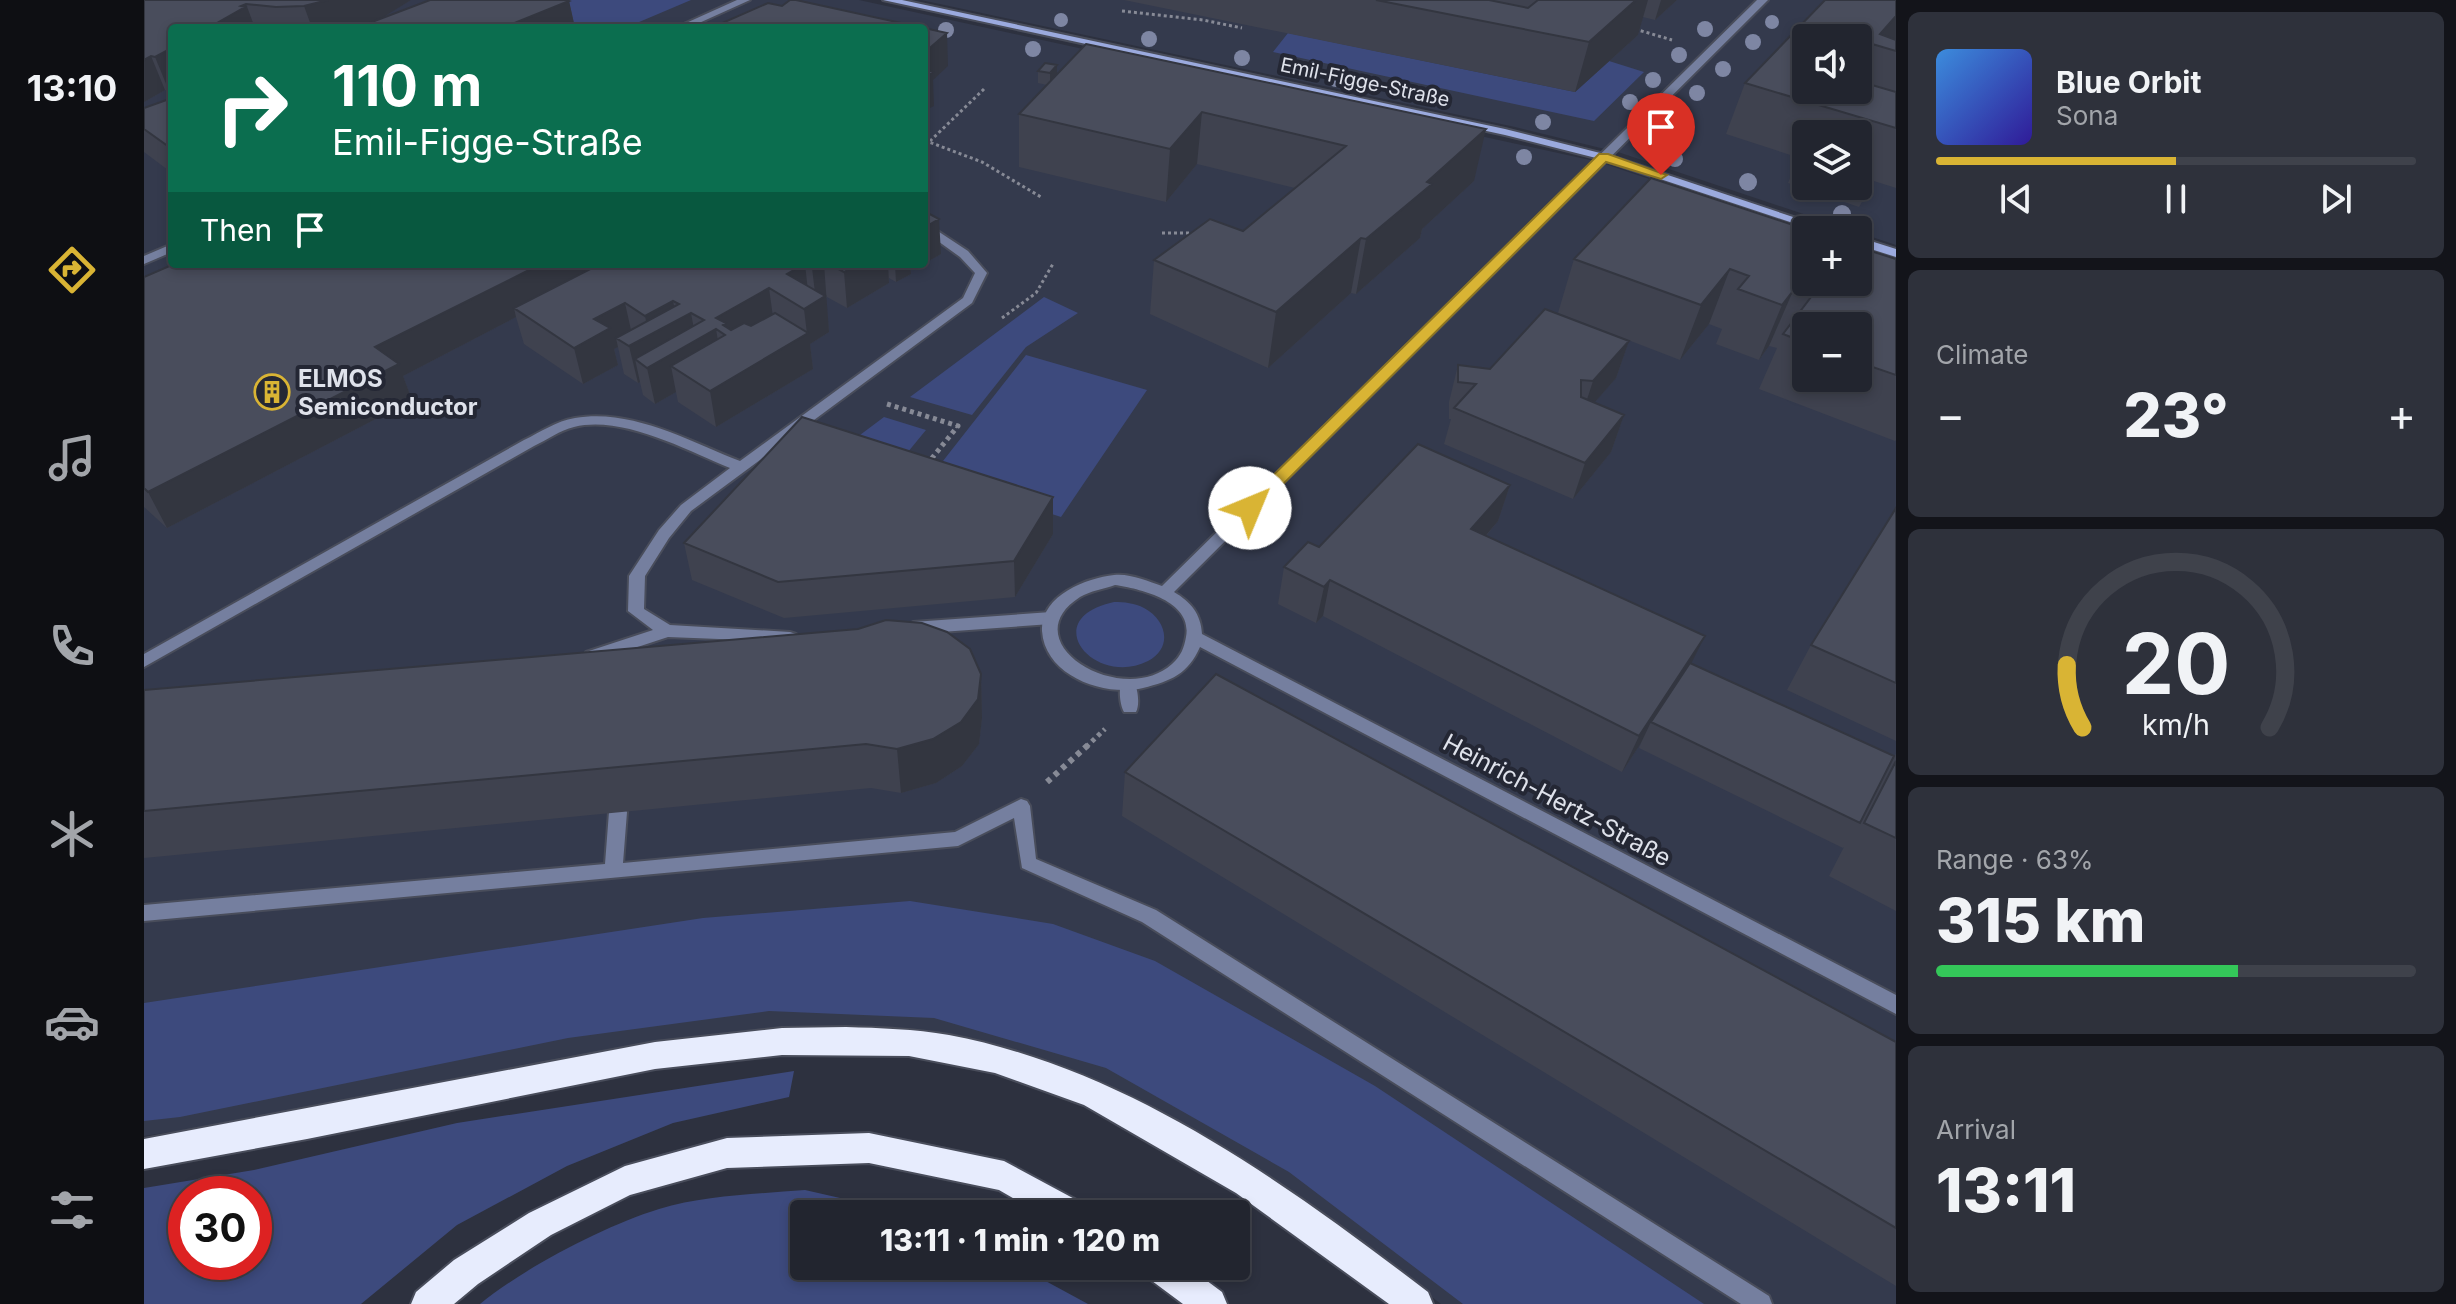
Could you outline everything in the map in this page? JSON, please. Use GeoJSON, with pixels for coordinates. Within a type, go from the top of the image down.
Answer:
{"type":"FeatureCollection","features":[{"type":"Feature","properties":{"kind":"highway"},"geometry":{"type":"LineString","coordinates":[[144,1154],[304,1127],[498,1085],[685,1051],[813,1040],[911,1043],[998,1061],[1080,1088],[1192,1148],[1277,1203],[1416,1304]]}},
{"type":"Feature","properties":{"kind":"highway"},"geometry":{"type":"LineString","coordinates":[[428,1304],[466,1272],[540,1224],[625,1181],[727,1153],[869,1148],[1004,1176],[1046,1200]]}},
{"type":"Feature","properties":{"kind":"highway"},"geometry":{"type":"LineString","coordinates":[[1178,1280],[1210,1304]]}},
{"type":"Feature","properties":{"kind":"street"},"geometry":{"type":"LineString","coordinates":[[689,24],[745,0]]}},
{"type":"Feature","properties":{"kind":"street","name":"Emil-Figge-Straße"},"geometry":{"type":"LineString","coordinates":[[888,0],[1490,129],[1604,157],[1792,219]]}},
{"type":"Feature","properties":{"kind":"street"},"geometry":{"type":"LineString","coordinates":[[1165,592],[1763,0]]}},
{"type":"Feature","properties":{"kind":"street"},"geometry":{"type":"LineString","coordinates":[[667,631],[636,611],[637,576],[664,534],[686,508],[968,300],[977,287],[981,273],[964,254],[928,229]]}},
{"type":"Feature","properties":{"kind":"street"},"geometry":{"type":"LineString","coordinates":[[1872,245],[1896,253]]}},
{"type":"Feature","properties":{"kind":"street"},"geometry":{"type":"LineString","coordinates":[[144,260],[168,250]]}},
{"type":"Feature","properties":{"kind":"street"},"geometry":{"type":"LineString","coordinates":[[144,661],[529,443],[573,422],[610,422],[651,432],[740,467]]}},
{"type":"Feature","properties":{"kind":"street"},"geometry":{"type":"LineString","coordinates":[[1115,580],[1140,583],[1165,592],[1183,606],[1193,623],[1195,637],[1187,659],[1172,673],[1151,682],[1128,686],[1099,682],[1073,671],[1049,637],[1051,618],[1056,608],[1072,593],[1092,584],[1115,580]]}},
{"type":"Feature","properties":{"kind":"street"},"geometry":{"type":"LineString","coordinates":[[890,630],[1051,618]]}},
{"type":"Feature","properties":{"kind":"street"},"geometry":{"type":"LineString","coordinates":[[581,657],[595,656],[667,631],[800,638]]}},
{"type":"Feature","properties":{"kind":"street","name":"Heinrich-Hertz-Straße"},"geometry":{"type":"LineString","coordinates":[[1195,637],[1896,1005]]}},
{"type":"Feature","properties":{"kind":"street"},"geometry":{"type":"LineString","coordinates":[[1128,686],[1130,708]]}},
{"type":"Feature","properties":{"kind":"street"},"geometry":{"type":"LineString","coordinates":[[144,913],[958,839],[1021,806],[1028,863],[1149,916],[1761,1304]]}},
{"type":"Feature","properties":{"kind":"street"},"geometry":{"type":"LineString","coordinates":[[613,871],[618,812]]}},
{"type":"Feature","properties":{"kind":"path"},"geometry":{"type":"LineString","coordinates":[[1237,35],[1245,25]]}},
{"type":"Feature","properties":{"kind":"path"},"geometry":{"type":"LineString","coordinates":[[1636,29],[1711,51]]}},
{"type":"Feature","properties":{"kind":"path"},"geometry":{"type":"LineString","coordinates":[[984,89],[929,142],[982,162],[1041,197]]}},
{"type":"Feature","properties":{"kind":"path"},"geometry":{"type":"LineString","coordinates":[[1162,233],[1205,233]]}},
{"type":"Feature","properties":{"kind":"path"},"geometry":{"type":"LineString","coordinates":[[844,391],[958,426],[919,474]]}},
{"type":"Feature","properties":{"kind":"path"},"geometry":{"type":"LineString","coordinates":[[1021,806],[1111,725],[1118,715],[1130,708]]}},
{"type":"Feature","properties":{"kind":"shaded area"},"geometry":{"type":"Polygon","coordinates":[[[144,0],[859,0],[1599,162],[1792,227],[1792,296],[1872,296],[1872,275],[1896,262],[1896,1304],[1441,1304],[1336,1225],[1232,1154],[1166,1116],[1086,1077],[996,1046],[906,1030],[144,1136],[144,0]]]}},
{"type":"Feature","properties":{"kind":"shaded area"},"geometry":{"type":"Polygon","coordinates":[[[519,0],[691,0],[634,24],[564,24],[519,0]]]}},
{"type":"Feature","properties":{"kind":"shaded area"},"geometry":{"type":"Polygon","coordinates":[[[921,0],[1896,0],[1896,245],[1872,237],[1872,216],[1809,216],[1621,153],[1515,127],[921,0]]]}},
{"type":"Feature","properties":{"kind":"shaded area"},"geometry":{"type":"Polygon","coordinates":[[[1288,33],[1575,92],[1609,61],[1644,72],[1594,121],[1273,52],[1288,33]]]}},
{"type":"Feature","properties":{"kind":"shaded area"},"geometry":{"type":"Polygon","coordinates":[[[1044,297],[1078,313],[1026,347],[972,415],[910,397],[1044,297]]]}},
{"type":"Feature","properties":{"kind":"shaded area"},"geometry":{"type":"Polygon","coordinates":[[[1026,355],[1147,390],[1061,517],[932,475],[1026,355]]]}},
{"type":"Feature","properties":{"kind":"shaded area"},"geometry":{"type":"Polygon","coordinates":[[[884,417],[926,430],[898,464],[844,447],[884,417]]]}},
{"type":"Feature","properties":{"kind":"shaded area"},"geometry":{"type":"Polygon","coordinates":[[[1114,602],[1137,605],[1158,620],[1164,642],[1148,661],[1128,667],[1109,666],[1093,659],[1082,648],[1077,635],[1079,622],[1091,611],[1114,602]]]}},
{"type":"Feature","properties":{"kind":"shaded area"},"geometry":{"type":"Polygon","coordinates":[[[910,901],[1053,924],[1155,961],[1375,1086],[1704,1304],[1463,1304],[1289,1172],[1106,1068],[934,1018],[769,1011],[568,1038],[180,1117],[144,1121],[144,1003],[703,918],[910,901]]]}},
{"type":"Feature","properties":{"kind":"shaded area"},"geometry":{"type":"Polygon","coordinates":[[[794,1071],[789,1097],[673,1123],[567,1166],[457,1225],[361,1304],[144,1304],[144,1188],[168,1184],[168,1280],[272,1280],[272,1176],[217,1176],[457,1123],[794,1071]]]}},
{"type":"Feature","properties":{"kind":"shaded area"},"geometry":{"type":"Polygon","coordinates":[[[805,1190],[849,1200],[790,1200],[790,1280],[1044,1280],[1088,1304],[480,1304],[541,1263],[637,1216],[694,1201],[805,1190]]]}},
{"type":"Feature","properties":{"kind":"building"},"geometry":{"type":"Polygon","coordinates":[[[144,0],[328,0],[304,6],[246,4],[215,24],[168,24],[168,50],[144,60],[144,0]]]}},
{"type":"Feature","properties":{"kind":"building"},"geometry":{"type":"Polygon","coordinates":[[[430,0],[569,1],[512,24],[367,24],[430,0]]]}},
{"type":"Feature","properties":{"kind":"building"},"geometry":{"type":"Polygon","coordinates":[[[796,0],[906,24],[720,24],[768,3],[782,6],[796,0]]]}},
{"type":"Feature","properties":{"kind":"building"},"geometry":{"type":"Polygon","coordinates":[[[1376,0],[1489,0],[1528,8],[1538,0],[1636,0],[1589,42],[1376,0]]]}},
{"type":"Feature","properties":{"kind":"building"},"geometry":{"type":"Polygon","coordinates":[[[1825,0],[1896,0],[1896,16],[1880,34],[1896,40],[1896,51],[1872,44],[1872,24],[1802,24],[1825,0]]]}},
{"type":"Feature","properties":{"kind":"building"},"geometry":{"type":"Polygon","coordinates":[[[928,29],[947,33],[928,50],[928,29]]]}},
{"type":"Feature","properties":{"kind":"building"},"geometry":{"type":"Polygon","coordinates":[[[1792,34],[1792,97],[1745,83],[1792,34]]]}},
{"type":"Feature","properties":{"kind":"building"},"geometry":{"type":"Polygon","coordinates":[[[1086,44],[1486,129],[1427,182],[1432,184],[1366,239],[1361,238],[1276,312],[1154,260],[1210,219],[1243,231],[1346,146],[1202,112],[1170,149],[1019,114],[1086,44]]]}},
{"type":"Feature","properties":{"kind":"building"},"geometry":{"type":"Polygon","coordinates":[[[1045,63],[1057,65],[1050,73],[1038,71],[1045,63]]]}},
{"type":"Feature","properties":{"kind":"building"},"geometry":{"type":"Polygon","coordinates":[[[1872,85],[1896,92],[1896,128],[1815,104],[1872,104],[1872,85]]]}},
{"type":"Feature","properties":{"kind":"building"},"geometry":{"type":"Polygon","coordinates":[[[168,99],[168,146],[144,129],[144,108],[168,99]]]}},
{"type":"Feature","properties":{"kind":"building"},"geometry":{"type":"Polygon","coordinates":[[[1651,178],[1792,225],[1792,292],[1782,305],[1738,289],[1749,276],[1730,269],[1701,305],[1574,259],[1651,178]]]}},
{"type":"Feature","properties":{"kind":"building"},"geometry":{"type":"Polygon","coordinates":[[[928,213],[939,219],[928,225],[928,213]]]}},
{"type":"Feature","properties":{"kind":"building"},"geometry":{"type":"Polygon","coordinates":[[[1872,251],[1896,259],[1896,375],[1872,367],[1872,312],[1800,312],[1811,297],[1808,296],[1872,296],[1872,251]]]}},
{"type":"Feature","properties":{"kind":"building","name":"ELMOS Semiconductor"},"geometry":{"type":"Polygon","coordinates":[[[168,267],[533,268],[375,347],[399,364],[148,492],[144,488],[144,277],[168,267]]]}},
{"type":"Feature","properties":{"kind":"building"},"geometry":{"type":"Polygon","coordinates":[[[592,268],[797,268],[787,274],[825,296],[804,309],[769,288],[716,318],[731,330],[744,323],[751,326],[775,313],[808,333],[710,391],[671,366],[725,335],[716,329],[647,368],[635,359],[704,320],[691,313],[629,346],[616,338],[679,304],[673,301],[645,316],[625,303],[594,319],[610,328],[574,348],[514,308],[592,268]]]}},
{"type":"Feature","properties":{"kind":"building"},"geometry":{"type":"Polygon","coordinates":[[[1545,309],[1629,341],[1593,381],[1581,380],[1581,397],[1624,415],[1585,463],[1454,408],[1476,384],[1458,382],[1458,365],[1490,369],[1545,309]]]}},
{"type":"Feature","properties":{"kind":"building"},"geometry":{"type":"Polygon","coordinates":[[[1792,322],[1792,338],[1783,334],[1792,322]]]}},
{"type":"Feature","properties":{"kind":"building"},"geometry":{"type":"Polygon","coordinates":[[[802,417],[1053,497],[1014,561],[778,582],[684,543],[802,417]]]}},
{"type":"Feature","properties":{"kind":"building"},"geometry":{"type":"Polygon","coordinates":[[[1418,444],[1510,485],[1471,529],[1705,636],[1639,736],[1330,580],[1324,587],[1284,567],[1308,542],[1319,547],[1418,444]]]}},
{"type":"Feature","properties":{"kind":"building"},"geometry":{"type":"Polygon","coordinates":[[[1896,508],[1896,683],[1811,645],[1896,508]]]}},
{"type":"Feature","properties":{"kind":"building"},"geometry":{"type":"Polygon","coordinates":[[[886,620],[922,623],[947,632],[970,649],[981,674],[978,699],[961,722],[933,739],[897,749],[866,744],[144,811],[144,690],[858,629],[886,620]]]}},
{"type":"Feature","properties":{"kind":"building"},"geometry":{"type":"Polygon","coordinates":[[[1690,663],[1894,756],[1860,823],[1651,722],[1690,663]]]}},
{"type":"Feature","properties":{"kind":"building"},"geometry":{"type":"Polygon","coordinates":[[[1216,674],[1896,1042],[1896,1228],[1125,772],[1216,674]]]}},
{"type":"Feature","properties":{"kind":"building"},"geometry":{"type":"Polygon","coordinates":[[[1896,761],[1896,838],[1864,823],[1896,761]]]}},
{"type":"Feature","properties":{"kind":"place","name":"ELMOS Semiconductor"},"geometry":{"type":"Point","coordinates":[272,392]}},
{"type":"Feature","properties":{"kind":"route"},"geometry":{"type":"LineString","coordinates":[[1250,508],[1604,157],[1661,175]]}}]}
